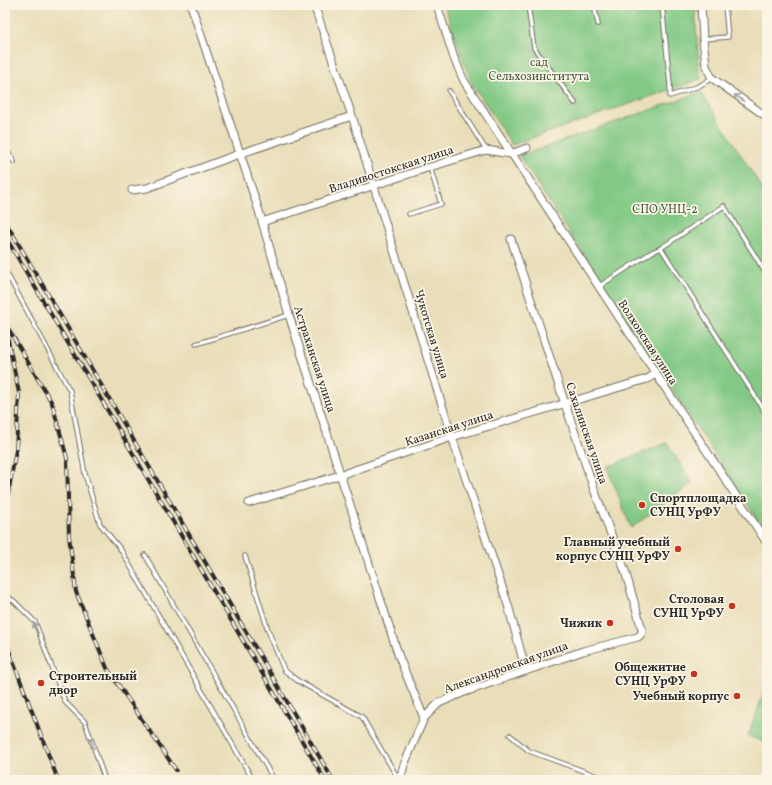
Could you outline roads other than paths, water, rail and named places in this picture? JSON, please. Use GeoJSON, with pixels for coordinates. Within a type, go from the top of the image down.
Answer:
{"type":"FeatureCollection","features":[{"type":"Feature","properties":{"kind":"street","name":"Астраханская улица"},"geometry":{"type":"LineString","coordinates":[[191,5],[262,222],[289,316],[399,657],[424,718]]}},
{"type":"Feature","properties":{"kind":"street","name":"Чукотская улица"},"geometry":{"type":"LineString","coordinates":[[314,5],[352,116],[452,437],[508,605],[526,671]]}},
{"type":"Feature","properties":{"kind":"street"},"geometry":{"type":"LineString","coordinates":[[436,5],[454,58],[464,81],[511,154]]}},
{"type":"Feature","properties":{"kind":"street"},"geometry":{"type":"LineString","coordinates":[[701,5],[706,66],[712,78],[767,117]]}},
{"type":"Feature","properties":{"kind":"street"},"geometry":{"type":"LineString","coordinates":[[132,190],[147,188],[240,154],[352,116]]}},
{"type":"Feature","properties":{"kind":"street","name":"Владивостокская улица"},"geometry":{"type":"LineString","coordinates":[[262,222],[486,150],[511,154],[527,148]]}},
{"type":"Feature","properties":{"kind":"street","name":"Волховская улица"},"geometry":{"type":"LineString","coordinates":[[511,154],[767,543]]}},
{"type":"Feature","properties":{"kind":"street","name":"Сахалинская улица"},"geometry":{"type":"LineString","coordinates":[[511,239],[595,492],[625,571],[642,633]]}},
{"type":"Feature","properties":{"kind":"street","name":"Казанская улица"},"geometry":{"type":"LineString","coordinates":[[249,503],[340,475],[452,437],[647,379],[656,374]]}},
{"type":"Feature","properties":{"kind":"street","name":"Александровская улица"},"geometry":{"type":"LineString","coordinates":[[400,780],[404,765],[424,718],[439,703],[462,693],[583,652],[638,637],[642,633]]}},
{"type":"Feature","properties":{"kind":"lane"},"geometry":{"type":"LineString","coordinates":[[528,5],[534,48],[575,103]]}},
{"type":"Feature","properties":{"kind":"lane"},"geometry":{"type":"LineString","coordinates":[[594,5],[598,24]]}},
{"type":"Feature","properties":{"kind":"lane"},"geometry":{"type":"LineString","coordinates":[[662,5],[670,96],[699,86],[712,78]]}},
{"type":"Feature","properties":{"kind":"lane"},"geometry":{"type":"LineString","coordinates":[[703,39],[728,37],[725,5]]}},
{"type":"Feature","properties":{"kind":"lane"},"geometry":{"type":"LineString","coordinates":[[449,91],[486,150]]}},
{"type":"Feature","properties":{"kind":"lane"},"geometry":{"type":"LineString","coordinates":[[5,147],[14,162]]}},
{"type":"Feature","properties":{"kind":"lane"},"geometry":{"type":"LineString","coordinates":[[409,214],[441,204],[430,167]]}},
{"type":"Feature","properties":{"kind":"lane"},"geometry":{"type":"LineString","coordinates":[[598,286],[652,252],[661,248],[724,206],[767,275]]}},
{"type":"Feature","properties":{"kind":"lane"},"geometry":{"type":"LineString","coordinates":[[661,248],[767,415]]}},
{"type":"Feature","properties":{"kind":"lane"},"geometry":{"type":"LineString","coordinates":[[5,270],[70,391],[85,474],[100,524],[121,550],[253,780]]}},
{"type":"Feature","properties":{"kind":"lane"},"geometry":{"type":"LineString","coordinates":[[196,344],[289,316]]}},
{"type":"Feature","properties":{"kind":"lane"},"geometry":{"type":"LineString","coordinates":[[706,516],[718,509]]}},
{"type":"Feature","properties":{"kind":"lane"},"geometry":{"type":"LineString","coordinates":[[145,555],[274,780]]}},
{"type":"Feature","properties":{"kind":"lane"},"geometry":{"type":"LineString","coordinates":[[245,556],[268,630],[284,670],[298,681],[362,717],[400,780]]}},
{"type":"Feature","properties":{"kind":"lane"},"geometry":{"type":"LineString","coordinates":[[5,596],[14,601],[34,622],[65,702],[85,722],[105,780]]}},
{"type":"Feature","properties":{"kind":"lane"},"geometry":{"type":"LineString","coordinates":[[510,735],[529,751],[608,780]]}},
{"type":"Feature","properties":{"kind":"railway"},"geometry":{"type":"LineString","coordinates":[[5,221],[333,780]]}},
{"type":"Feature","properties":{"kind":"railway"},"geometry":{"type":"LineString","coordinates":[[5,236],[325,780]]}},
{"type":"Feature","properties":{"kind":"railway"},"geometry":{"type":"LineString","coordinates":[[5,323],[52,403],[67,458],[69,536],[76,592],[107,668],[176,770]]}},
{"type":"Feature","properties":{"kind":"railway"},"geometry":{"type":"LineString","coordinates":[[5,511],[16,450],[19,393],[6,330]]}},
{"type":"Feature","properties":{"kind":"railway"},"geometry":{"type":"LineString","coordinates":[[5,640],[58,780]]}},
{"type":"Feature","properties":{"kind":"place","name":"Спортплощадка СУНЦ УрФУ"},"geometry":{"type":"Point","coordinates":[642,505]}},
{"type":"Feature","properties":{"kind":"place","name":"Главный учебный корпус СУНЦ УрФУ"},"geometry":{"type":"Point","coordinates":[678,549]}},
{"type":"Feature","properties":{"kind":"place","name":"Столовая СУНЦ УрФУ"},"geometry":{"type":"Point","coordinates":[732,606]}},
{"type":"Feature","properties":{"kind":"place","name":"Чижик"},"geometry":{"type":"Point","coordinates":[610,623]}},
{"type":"Feature","properties":{"kind":"place","name":"Общежитие СУНЦ УрФУ"},"geometry":{"type":"Point","coordinates":[694,674]}},
{"type":"Feature","properties":{"kind":"place","name":"Строительный двор"},"geometry":{"type":"Point","coordinates":[41,683]}},
{"type":"Feature","properties":{"kind":"place","name":"Учебный корпус"},"geometry":{"type":"Point","coordinates":[737,696]}},
{"type":"Feature","properties":{"kind":"park label","name":"сад Сельхозинститута"},"geometry":{"type":"Point","coordinates":[539,69]}},
{"type":"Feature","properties":{"kind":"park label","name":"СПО УНЦ-2"},"geometry":{"type":"Point","coordinates":[665,209]}}]}
